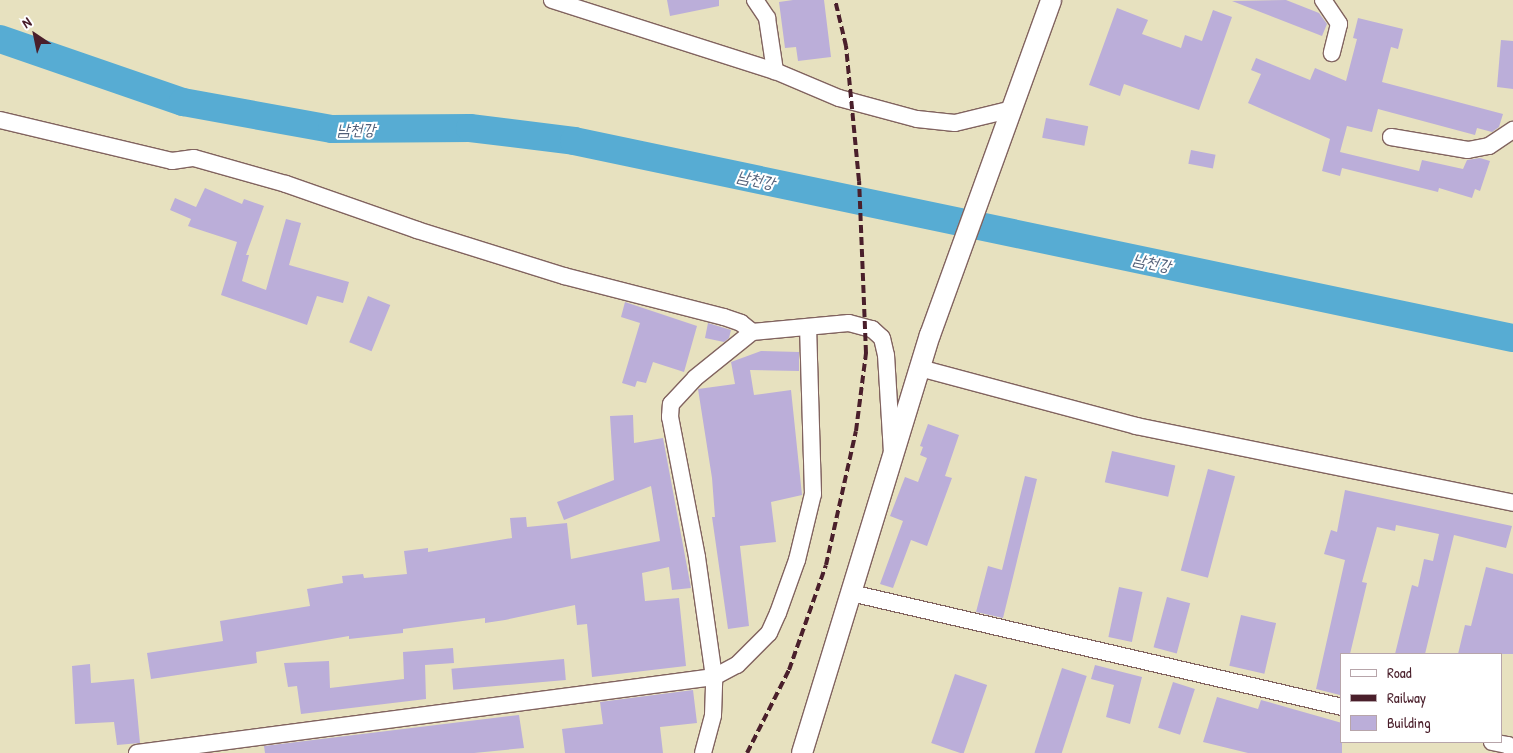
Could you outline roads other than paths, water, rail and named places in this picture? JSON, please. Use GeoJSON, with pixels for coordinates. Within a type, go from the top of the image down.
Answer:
{"type":"FeatureCollection","features":[{"type":"Feature","properties":{"kind":"main road"},"geometry":{"type":"LineString","coordinates":[[802,753],[930,335],[1001,145],[1051,0]]}},
{"type":"Feature","properties":{"kind":"street"},"geometry":{"type":"LineString","coordinates":[[552,0],[774,71],[839,98],[917,119],[955,123],[1013,109]]}},
{"type":"Feature","properties":{"kind":"street"},"geometry":{"type":"LineString","coordinates":[[756,0],[767,18],[774,71]]}},
{"type":"Feature","properties":{"kind":"street"},"geometry":{"type":"LineString","coordinates":[[1323,0],[1339,24],[1332,53]]}},
{"type":"Feature","properties":{"kind":"street"},"geometry":{"type":"LineString","coordinates":[[0,120],[172,161],[194,158],[286,184],[417,230],[564,276],[724,317],[741,323],[752,332]]}},
{"type":"Feature","properties":{"kind":"street"},"geometry":{"type":"LineString","coordinates":[[1391,137],[1468,150],[1489,146],[1513,130]]}},
{"type":"Feature","properties":{"kind":"street"},"geometry":{"type":"LineString","coordinates":[[703,753],[713,715],[714,677],[697,557],[670,417],[670,404],[695,378],[752,332],[849,323],[872,328],[882,338],[886,356],[892,456]]}},
{"type":"Feature","properties":{"kind":"street"},"geometry":{"type":"LineString","coordinates":[[137,753],[199,749],[714,677],[737,665],[769,633],[797,560],[813,494],[808,328]]}},
{"type":"Feature","properties":{"kind":"street"},"geometry":{"type":"LineString","coordinates":[[920,368],[1136,426],[1513,502]]}},
{"type":"Feature","properties":{"kind":"street"},"geometry":{"type":"LineString","coordinates":[[851,593],[1340,707]]}},
{"type":"Feature","properties":{"kind":"street"},"geometry":{"type":"LineString","coordinates":[[1496,743],[1508,746],[1513,751]]}},
{"type":"Feature","properties":{"kind":"waterway","name":"남천강"},"geometry":{"type":"LineString","coordinates":[[0,39],[183,102],[332,129],[470,128],[574,141],[1513,338]]}},
{"type":"Feature","properties":{"kind":"railway"},"geometry":{"type":"LineString","coordinates":[[747,753],[789,670],[826,565],[856,431],[866,353],[859,181],[846,46],[835,0]]}}]}
